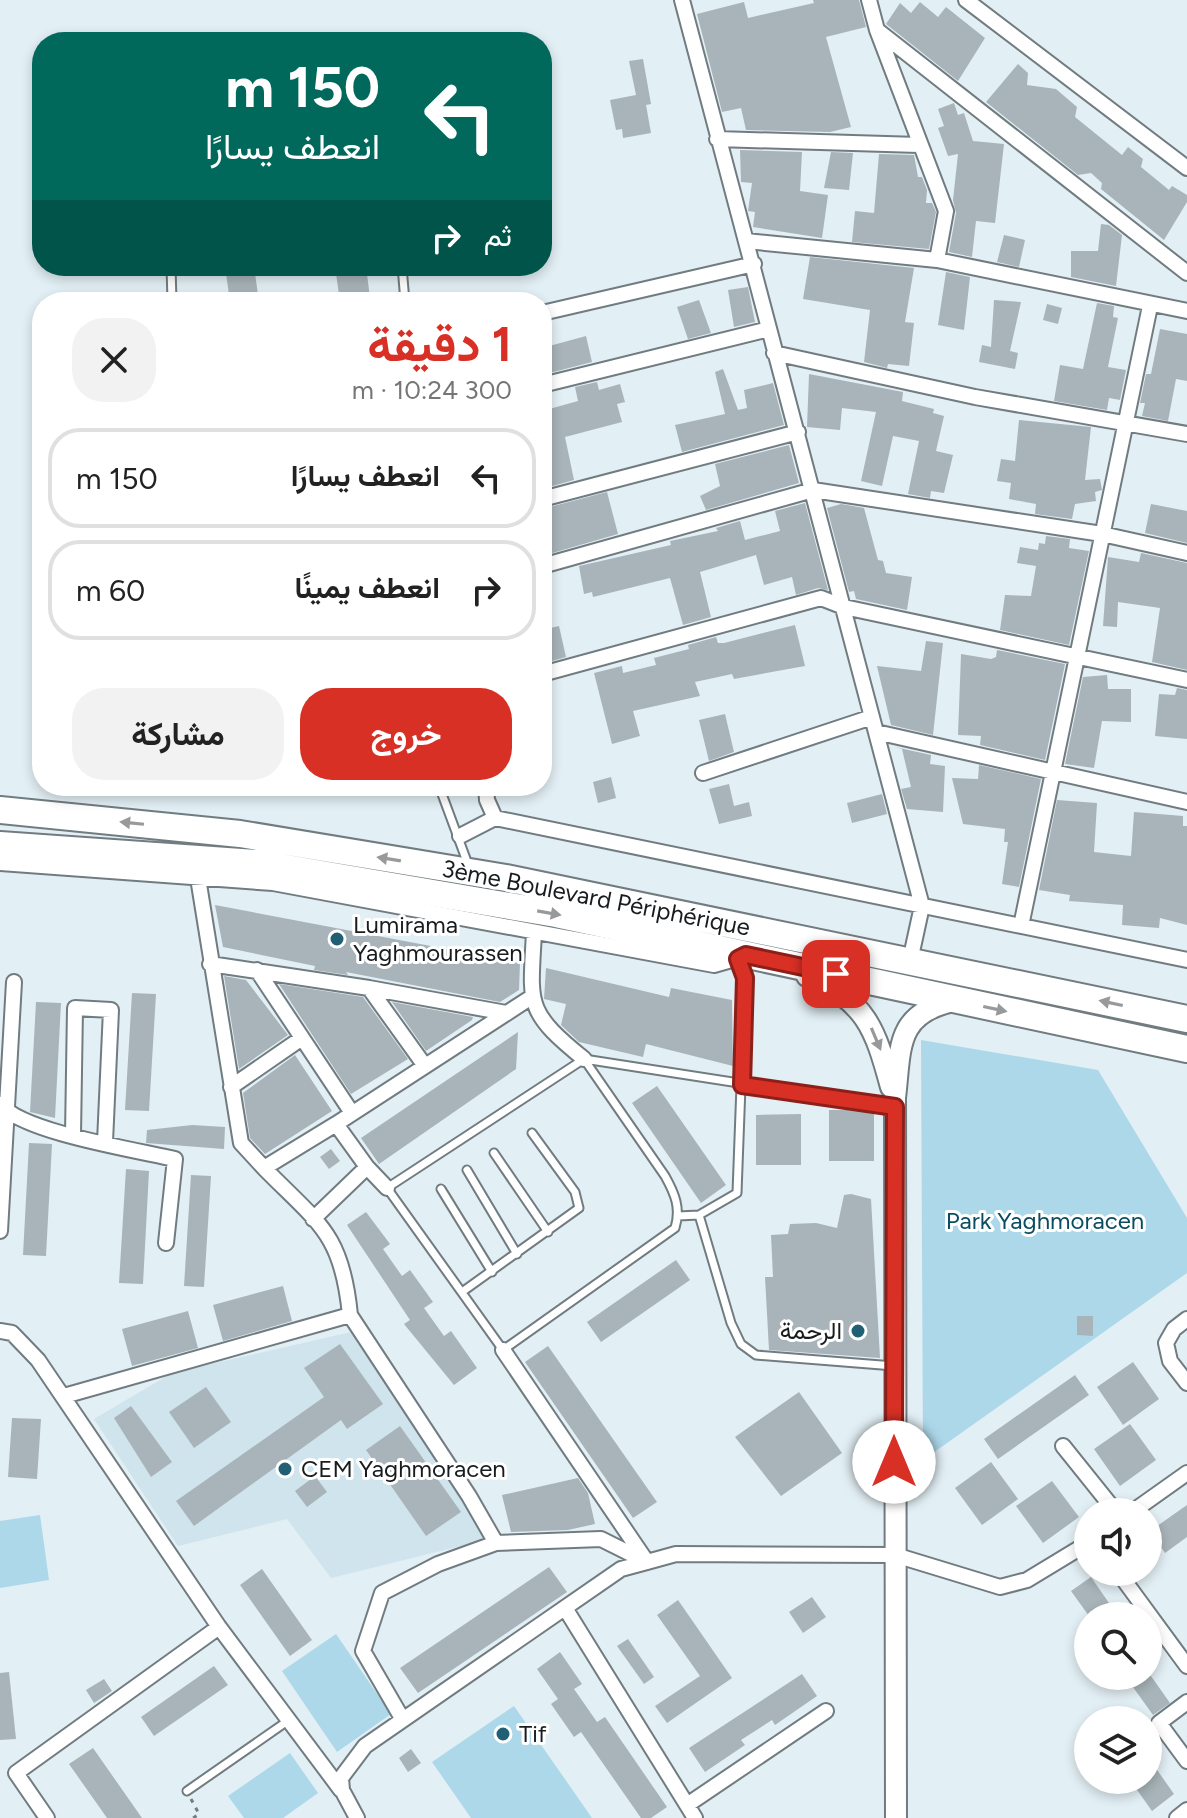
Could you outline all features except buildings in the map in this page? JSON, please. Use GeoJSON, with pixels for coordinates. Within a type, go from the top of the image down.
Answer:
{"type":"FeatureCollection","features":[{"type":"Feature","properties":{"kind":"highway","name":"3ème Boulevard Périphérique"},"geometry":{"type":"LineString","coordinates":[[0,810],[240,834],[471,873],[1187,1019]]}},
{"type":"Feature","properties":{"kind":"highway","name":"3ème Boulevard Périphérique"},"geometry":{"type":"LineString","coordinates":[[0,845],[257,863],[556,914],[742,957],[1187,1049]]}},
{"type":"Feature","properties":{"kind":"main road"},"geometry":{"type":"LineString","coordinates":[[742,957],[831,986],[857,1005],[874,1032],[895,1103]]}},
{"type":"Feature","properties":{"kind":"main road"},"geometry":{"type":"LineString","coordinates":[[896,1818],[895,1103],[908,1025],[930,1006],[955,1000]]}},
{"type":"Feature","properties":{"kind":"street"},"geometry":{"type":"LineString","coordinates":[[682,0],[922,906],[910,961]]}},
{"type":"Feature","properties":{"kind":"street"},"geometry":{"type":"LineString","coordinates":[[869,0],[877,30],[946,211],[937,260]]}},
{"type":"Feature","properties":{"kind":"street"},"geometry":{"type":"LineString","coordinates":[[966,0],[1187,168]]}},
{"type":"Feature","properties":{"kind":"street"},"geometry":{"type":"LineString","coordinates":[[877,30],[1187,273]]}},
{"type":"Feature","properties":{"kind":"street"},"geometry":{"type":"LineString","coordinates":[[717,139],[919,145]]}},
{"type":"Feature","properties":{"kind":"street"},"geometry":{"type":"LineString","coordinates":[[746,241],[937,260],[1150,306],[1187,311]]}},
{"type":"Feature","properties":{"kind":"street"},"geometry":{"type":"LineString","coordinates":[[552,311],[754,264]]}},
{"type":"Feature","properties":{"kind":"street"},"geometry":{"type":"LineString","coordinates":[[1021,926],[1150,306]]}},
{"type":"Feature","properties":{"kind":"street"},"geometry":{"type":"LineString","coordinates":[[552,383],[769,329]]}},
{"type":"Feature","properties":{"kind":"street"},"geometry":{"type":"LineString","coordinates":[[774,353],[975,397],[1187,434]]}},
{"type":"Feature","properties":{"kind":"street"},"geometry":{"type":"LineString","coordinates":[[552,496],[798,432]]}},
{"type":"Feature","properties":{"kind":"street"},"geometry":{"type":"LineString","coordinates":[[552,563],[813,490],[1102,534],[1187,553]]}},
{"type":"Feature","properties":{"kind":"street"},"geometry":{"type":"LineString","coordinates":[[552,671],[821,598],[844,607],[1187,680]]}},
{"type":"Feature","properties":{"kind":"street"},"geometry":{"type":"LineString","coordinates":[[703,773],[874,725],[1052,774],[1187,802]]}},
{"type":"Feature","properties":{"kind":"street"},"geometry":{"type":"LineString","coordinates":[[487,796],[495,818]]}},
{"type":"Feature","properties":{"kind":"street"},"geometry":{"type":"LineString","coordinates":[[460,836],[495,818],[1187,960]]}},
{"type":"Feature","properties":{"kind":"street"},"geometry":{"type":"LineString","coordinates":[[0,863],[273,883],[714,965],[742,957]]}},
{"type":"Feature","properties":{"kind":"street"},"geometry":{"type":"LineString","coordinates":[[198,878],[241,1143],[329,1233],[339,1253],[350,1315],[469,1496],[496,1543]]}},
{"type":"Feature","properties":{"kind":"street"},"geometry":{"type":"LineString","coordinates":[[534,933],[530,998],[550,1031],[584,1059]]}},
{"type":"Feature","properties":{"kind":"street"},"geometry":{"type":"LineString","coordinates":[[210,964],[506,1013]]}},
{"type":"Feature","properties":{"kind":"street"},"geometry":{"type":"LineString","coordinates":[[257,970],[352,1113]]}},
{"type":"Feature","properties":{"kind":"street"},"geometry":{"type":"LineString","coordinates":[[0,1231],[3,1231],[4,1110],[14,982]]}},
{"type":"Feature","properties":{"kind":"street"},"geometry":{"type":"LineString","coordinates":[[369,988],[425,1066]]}},
{"type":"Feature","properties":{"kind":"street"},"geometry":{"type":"LineString","coordinates":[[264,1168],[530,998]]}},
{"type":"Feature","properties":{"kind":"street"},"geometry":{"type":"LineString","coordinates":[[73,1135],[75,1008],[111,1010],[105,1142]]}},
{"type":"Feature","properties":{"kind":"street"},"geometry":{"type":"LineString","coordinates":[[231,1087],[302,1038]]}},
{"type":"Feature","properties":{"kind":"street"},"geometry":{"type":"LineString","coordinates":[[4,1110],[73,1135],[175,1159],[166,1243]]}},
{"type":"Feature","properties":{"kind":"street"},"geometry":{"type":"LineString","coordinates":[[336,1124],[367,1167],[387,1188]]}},
{"type":"Feature","properties":{"kind":"street"},"geometry":{"type":"LineString","coordinates":[[313,1219],[367,1167]]}},
{"type":"Feature","properties":{"kind":"street"},"geometry":{"type":"LineString","coordinates":[[64,1396],[350,1315]]}},
{"type":"Feature","properties":{"kind":"street"},"geometry":{"type":"LineString","coordinates":[[1187,1319],[1168,1336],[1166,1343],[1170,1361],[1187,1383]]}},
{"type":"Feature","properties":{"kind":"street"},"geometry":{"type":"LineString","coordinates":[[0,1331],[12,1333],[64,1396],[219,1627],[342,1790],[357,1818]]}},
{"type":"Feature","properties":{"kind":"street"},"geometry":{"type":"LineString","coordinates":[[503,1350],[647,1562]]}},
{"type":"Feature","properties":{"kind":"street"},"geometry":{"type":"LineString","coordinates":[[1063,1446],[1105,1498]]}},
{"type":"Feature","properties":{"kind":"street"},"geometry":{"type":"LineString","coordinates":[[1152,1498],[1187,1473]]}},
{"type":"Feature","properties":{"kind":"street"},"geometry":{"type":"LineString","coordinates":[[403,1720],[363,1651],[382,1593],[438,1564],[496,1543],[601,1539],[647,1562]]}},
{"type":"Feature","properties":{"kind":"street"},"geometry":{"type":"LineString","coordinates":[[342,1790],[341,1778],[365,1746],[621,1569],[676,1554],[895,1555],[1000,1587],[1027,1580],[1074,1551]]}},
{"type":"Feature","properties":{"kind":"street"},"geometry":{"type":"LineString","coordinates":[[1128,1586],[1187,1666]]}},
{"type":"Feature","properties":{"kind":"street"},"geometry":{"type":"LineString","coordinates":[[565,1608],[691,1812],[826,1711]]}},
{"type":"Feature","properties":{"kind":"street"},"geometry":{"type":"LineString","coordinates":[[47,1818],[16,1773],[219,1627]]}},
{"type":"Feature","properties":{"kind":"street"},"geometry":{"type":"LineString","coordinates":[[1187,1702],[1159,1723],[1187,1761]]}},
{"type":"Feature","properties":{"kind":"street"},"geometry":{"type":"LineString","coordinates":[[1177,1818],[1187,1810]]}},
{"type":"Feature","properties":{"kind":"lane"},"geometry":{"type":"LineString","coordinates":[[443,796],[471,873]]}},
{"type":"Feature","properties":{"kind":"lane"},"geometry":{"type":"LineString","coordinates":[[678,1216],[699,1215],[737,1193],[745,978],[742,957]]}},
{"type":"Feature","properties":{"kind":"lane"},"geometry":{"type":"LineString","coordinates":[[584,1059],[676,1196],[678,1216],[675,1228],[503,1350],[387,1188],[584,1059],[742,1085],[895,1103]]}},
{"type":"Feature","properties":{"kind":"lane"},"geometry":{"type":"LineString","coordinates":[[462,1292],[579,1208],[575,1192],[532,1133]]}},
{"type":"Feature","properties":{"kind":"lane"},"geometry":{"type":"LineString","coordinates":[[494,1153],[548,1232]]}},
{"type":"Feature","properties":{"kind":"lane"},"geometry":{"type":"LineString","coordinates":[[467,1170],[517,1254]]}},
{"type":"Feature","properties":{"kind":"lane"},"geometry":{"type":"LineString","coordinates":[[441,1189],[492,1272]]}},
{"type":"Feature","properties":{"kind":"lane"},"geometry":{"type":"LineString","coordinates":[[699,1215],[731,1323],[741,1344],[756,1355],[894,1366]]}},
{"type":"Feature","properties":{"kind":"lane"},"geometry":{"type":"LineString","coordinates":[[187,1791],[289,1720]]}},
{"type":"Feature","properties":{"kind":"path"},"geometry":{"type":"LineString","coordinates":[[187,1791],[199,1814],[193,1818]]}},
{"type":"Feature","properties":{"kind":"shaded area","name":"CEM Yaghmoracen"},"geometry":{"type":"Polygon","coordinates":[[[351,1332],[489,1539],[331,1578],[287,1519],[178,1546],[94,1419],[172,1373],[351,1332]]]}},
{"type":"Feature","properties":{"kind":"green space","name":"Park Yaghmoracen"},"geometry":{"type":"Polygon","coordinates":[[[921,1040],[1098,1070],[1187,1218],[1187,1273],[923,1460],[921,1040]]]}},
{"type":"Feature","properties":{"kind":"green space"},"geometry":{"type":"Polygon","coordinates":[[[40,1515],[49,1580],[0,1588],[0,1521],[40,1515]]]}},
{"type":"Feature","properties":{"kind":"green space"},"geometry":{"type":"Polygon","coordinates":[[[336,1634],[391,1714],[337,1752],[282,1671],[336,1634]]]}},
{"type":"Feature","properties":{"kind":"green space","name":"Tif"},"geometry":{"type":"Polygon","coordinates":[[[514,1706],[592,1818],[471,1818],[432,1762],[514,1706]]]}},
{"type":"Feature","properties":{"kind":"green space"},"geometry":{"type":"Polygon","coordinates":[[[290,1753],[318,1793],[283,1818],[244,1818],[228,1796],[290,1753]]]}},
{"type":"Feature","properties":{"kind":"place","name":"Lumirama Yaghmourassen"},"geometry":{"type":"Point","coordinates":[337,939]}},
{"type":"Feature","properties":{"kind":"place","name":"الرحمة"},"geometry":{"type":"Point","coordinates":[858,1331]}},
{"type":"Feature","properties":{"kind":"place","name":"CEM Yaghmoracen"},"geometry":{"type":"Point","coordinates":[285,1469]}},
{"type":"Feature","properties":{"kind":"place","name":"Tif"},"geometry":{"type":"Point","coordinates":[503,1734]}},
{"type":"Feature","properties":{"kind":"route"},"geometry":{"type":"LineString","coordinates":[[836,974],[746,955],[738,959],[745,978],[742,1085],[895,1107],[894,1462]]}}]}
